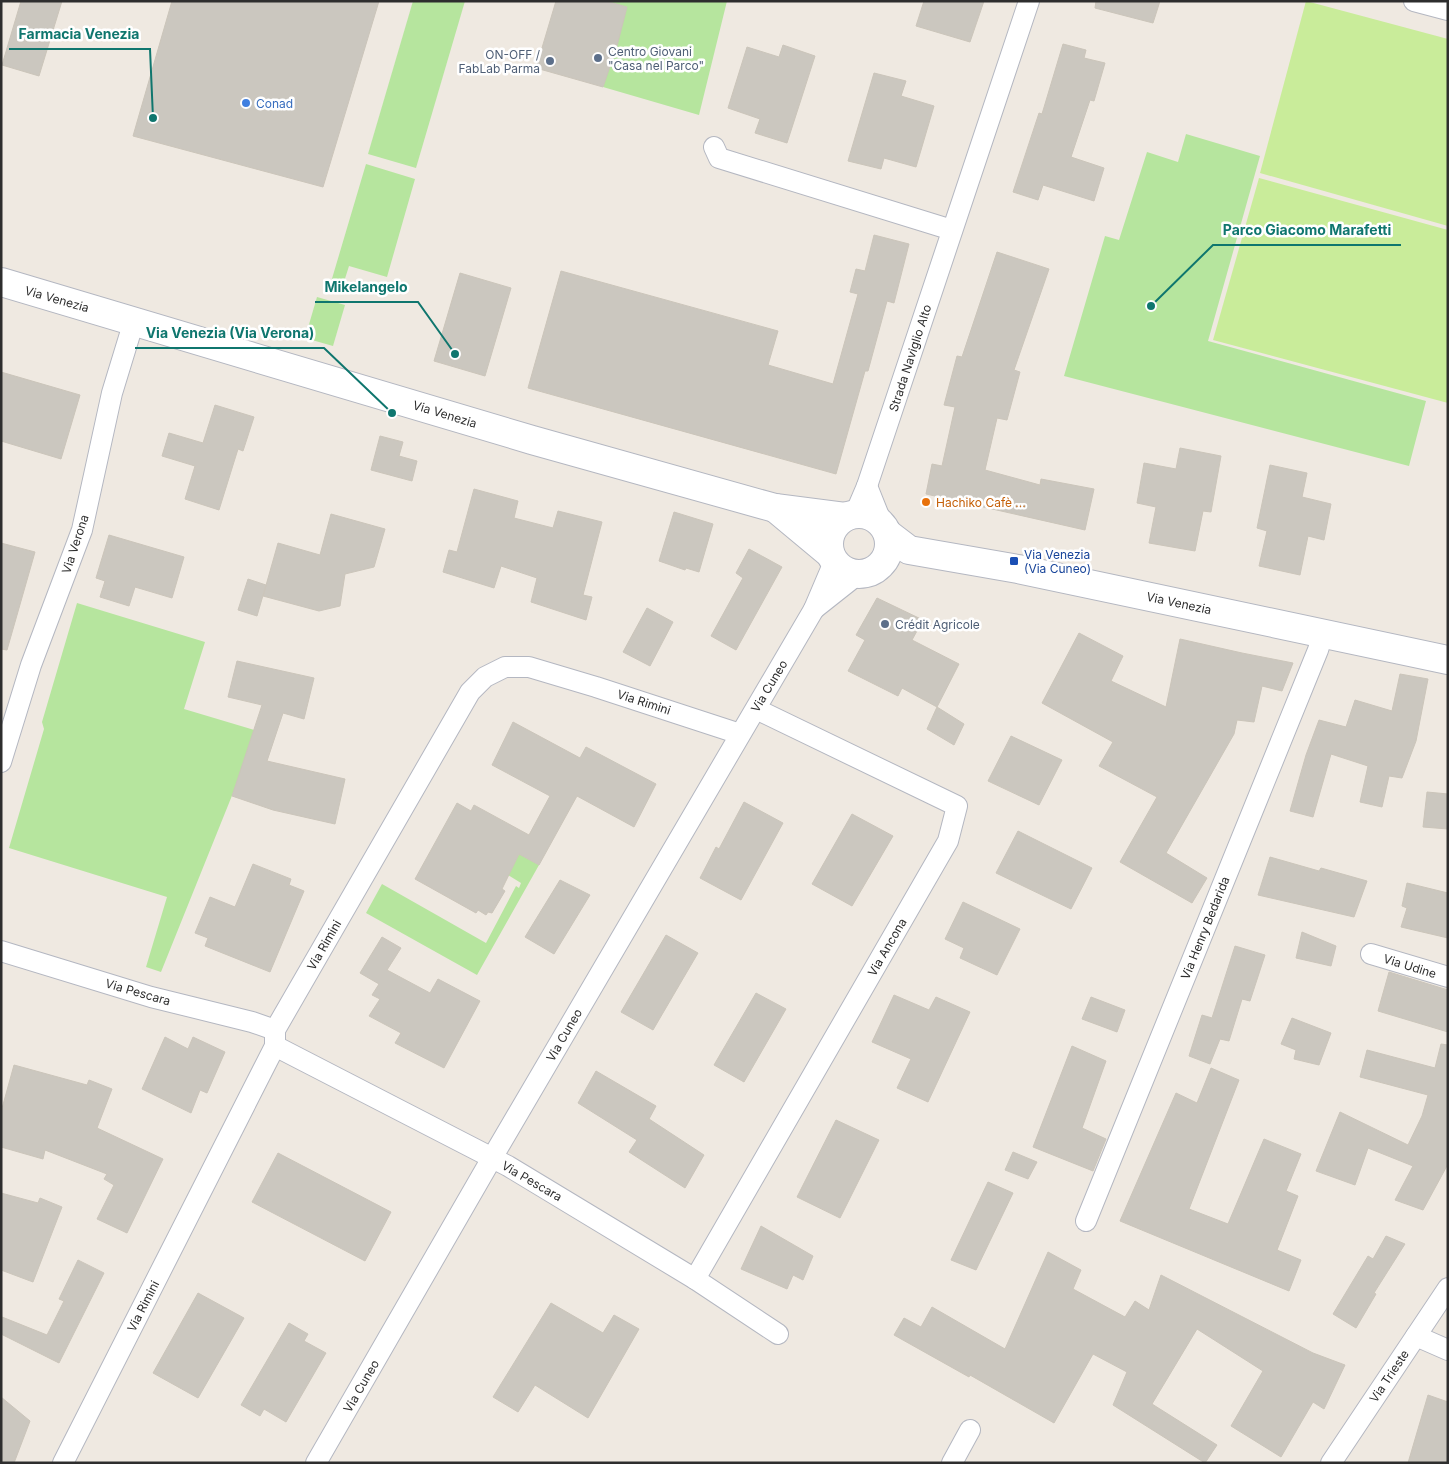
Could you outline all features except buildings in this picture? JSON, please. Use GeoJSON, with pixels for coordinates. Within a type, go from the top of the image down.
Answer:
{"type":"FeatureCollection","features":[{"type":"Feature","properties":{"kind":"street","name":"Strada Naviglio Alto"},"geometry":{"type":"LineString","coordinates":[[850,516],[867,486],[1029,1]]}},
{"type":"Feature","properties":{"kind":"street"},"geometry":{"type":"LineString","coordinates":[[1414,1],[1448,10]]}},
{"type":"Feature","properties":{"kind":"street"},"geometry":{"type":"LineString","coordinates":[[714,146],[719,158],[952,230]]}},
{"type":"Feature","properties":{"kind":"street","name":"Via Venezia"},"geometry":{"type":"LineString","coordinates":[[1,282],[532,440],[775,508],[850,516],[865,515],[875,519],[891,542],[1448,660]]}},
{"type":"Feature","properties":{"kind":"street","name":"Via Verona"},"geometry":{"type":"LineString","coordinates":[[1,762],[31,665],[82,530],[112,394],[134,321]]}},
{"type":"Feature","properties":{"kind":"street"},"geometry":{"type":"LineString","coordinates":[[850,516],[834,526],[829,539],[840,563],[868,573],[878,568],[891,542],[867,486]]}},
{"type":"Feature","properties":{"kind":"street","name":"Via Venezia"},"geometry":{"type":"LineString","coordinates":[[775,508],[840,563]]}},
{"type":"Feature","properties":{"kind":"street","name":"Via Cuneo"},"geometry":{"type":"LineString","coordinates":[[316,1463],[840,563]]}},
{"type":"Feature","properties":{"kind":"street","name":"Via Henry Bedarida"},"geometry":{"type":"LineString","coordinates":[[1086,1221],[1323,634]]}},
{"type":"Feature","properties":{"kind":"street","name":"Via Rimini"},"geometry":{"type":"LineString","coordinates":[[63,1463],[275,1038],[470,692],[485,677],[505,667],[529,667],[740,734]]}},
{"type":"Feature","properties":{"kind":"street","name":"Via Ancona"},"geometry":{"type":"LineString","coordinates":[[695,1278],[948,841],[957,806],[756,709]]}},
{"type":"Feature","properties":{"kind":"street","name":"Via Pescara"},"geometry":{"type":"LineString","coordinates":[[1,951],[140,994],[252,1022],[275,1038],[508,1166],[695,1278],[778,1334]]}},
{"type":"Feature","properties":{"kind":"street","name":"Via Udine"},"geometry":{"type":"LineString","coordinates":[[1371,954],[1448,977]]}},
{"type":"Feature","properties":{"kind":"street","name":"Via Trieste"},"geometry":{"type":"LineString","coordinates":[[1331,1463],[1448,1288]]}},
{"type":"Feature","properties":{"kind":"street"},"geometry":{"type":"LineString","coordinates":[[1416,1336],[1448,1350]]}},
{"type":"Feature","properties":{"kind":"street"},"geometry":{"type":"LineString","coordinates":[[952,1463],[970,1430]]}},
{"type":"Feature","properties":{"kind":"green space"},"geometry":{"type":"Polygon","coordinates":[[[413,1],[465,1],[416,168],[368,154],[413,1]]]}},
{"type":"Feature","properties":{"kind":"green space"},"geometry":{"type":"Polygon","coordinates":[[[606,1],[727,1],[699,115],[603,87],[627,7],[606,1]]]}},
{"type":"Feature","properties":{"kind":"green space"},"geometry":{"type":"Polygon","coordinates":[[[1306,1],[1448,39],[1448,226],[1260,173],[1306,1]]]}},
{"type":"Feature","properties":{"kind":"green space"},"geometry":{"type":"Polygon","coordinates":[[[1186,134],[1260,156],[1208,341],[1426,401],[1409,466],[1064,376],[1105,236],[1119,240],[1147,152],[1178,162],[1186,134]]]}},
{"type":"Feature","properties":{"kind":"green space"},"geometry":{"type":"Polygon","coordinates":[[[366,164],[415,179],[387,277],[349,266],[343,285],[331,282],[366,164]]]}},
{"type":"Feature","properties":{"kind":"green space"},"geometry":{"type":"Polygon","coordinates":[[[1259,178],[1448,230],[1448,403],[1213,340],[1259,178]]]}},
{"type":"Feature","properties":{"kind":"green space"},"geometry":{"type":"Polygon","coordinates":[[[317,297],[345,305],[333,346],[305,338],[317,297]]]}},
{"type":"Feature","properties":{"kind":"green space"},"geometry":{"type":"Polygon","coordinates":[[[77,603],[205,642],[184,709],[258,731],[161,972],[146,967],[167,897],[9,848],[44,729],[42,722],[77,603]]]}},
{"type":"Feature","properties":{"kind":"green space"},"geometry":{"type":"Polygon","coordinates":[[[519,854],[539,865],[477,975],[366,913],[382,884],[486,943],[516,886],[519,888],[521,883],[508,875],[519,854]]]}},
{"type":"Feature","properties":{"kind":"place","name":"Centro Giovani \"Casa nel Parco\""},"geometry":{"type":"Point","coordinates":[598,58]}},
{"type":"Feature","properties":{"kind":"place","name":"ON-OFF / FabLab Parma"},"geometry":{"type":"Point","coordinates":[550,61]}},
{"type":"Feature","properties":{"kind":"place","name":"Conad"},"geometry":{"type":"Point","coordinates":[246,103]}},
{"type":"Feature","properties":{"kind":"place","name":"Farmacia Venezia"},"geometry":{"type":"Point","coordinates":[153,118]}},
{"type":"Feature","properties":{"kind":"place","name":"Parco Giacomo Marafetti"},"geometry":{"type":"Point","coordinates":[1151,306]}},
{"type":"Feature","properties":{"kind":"place","name":"Mikelangelo"},"geometry":{"type":"Point","coordinates":[455,354]}},
{"type":"Feature","properties":{"kind":"place","name":"Via Venezia (Via Verona)"},"geometry":{"type":"Point","coordinates":[392,413]}},
{"type":"Feature","properties":{"kind":"place","name":"Hachiko Cafè ..."},"geometry":{"type":"Point","coordinates":[926,502]}},
{"type":"Feature","properties":{"kind":"place","name":"Via Venezia (Via Cuneo)"},"geometry":{"type":"Point","coordinates":[1014,561]}},
{"type":"Feature","properties":{"kind":"place","name":"Crédit Agricole"},"geometry":{"type":"Point","coordinates":[885,624]}}]}
